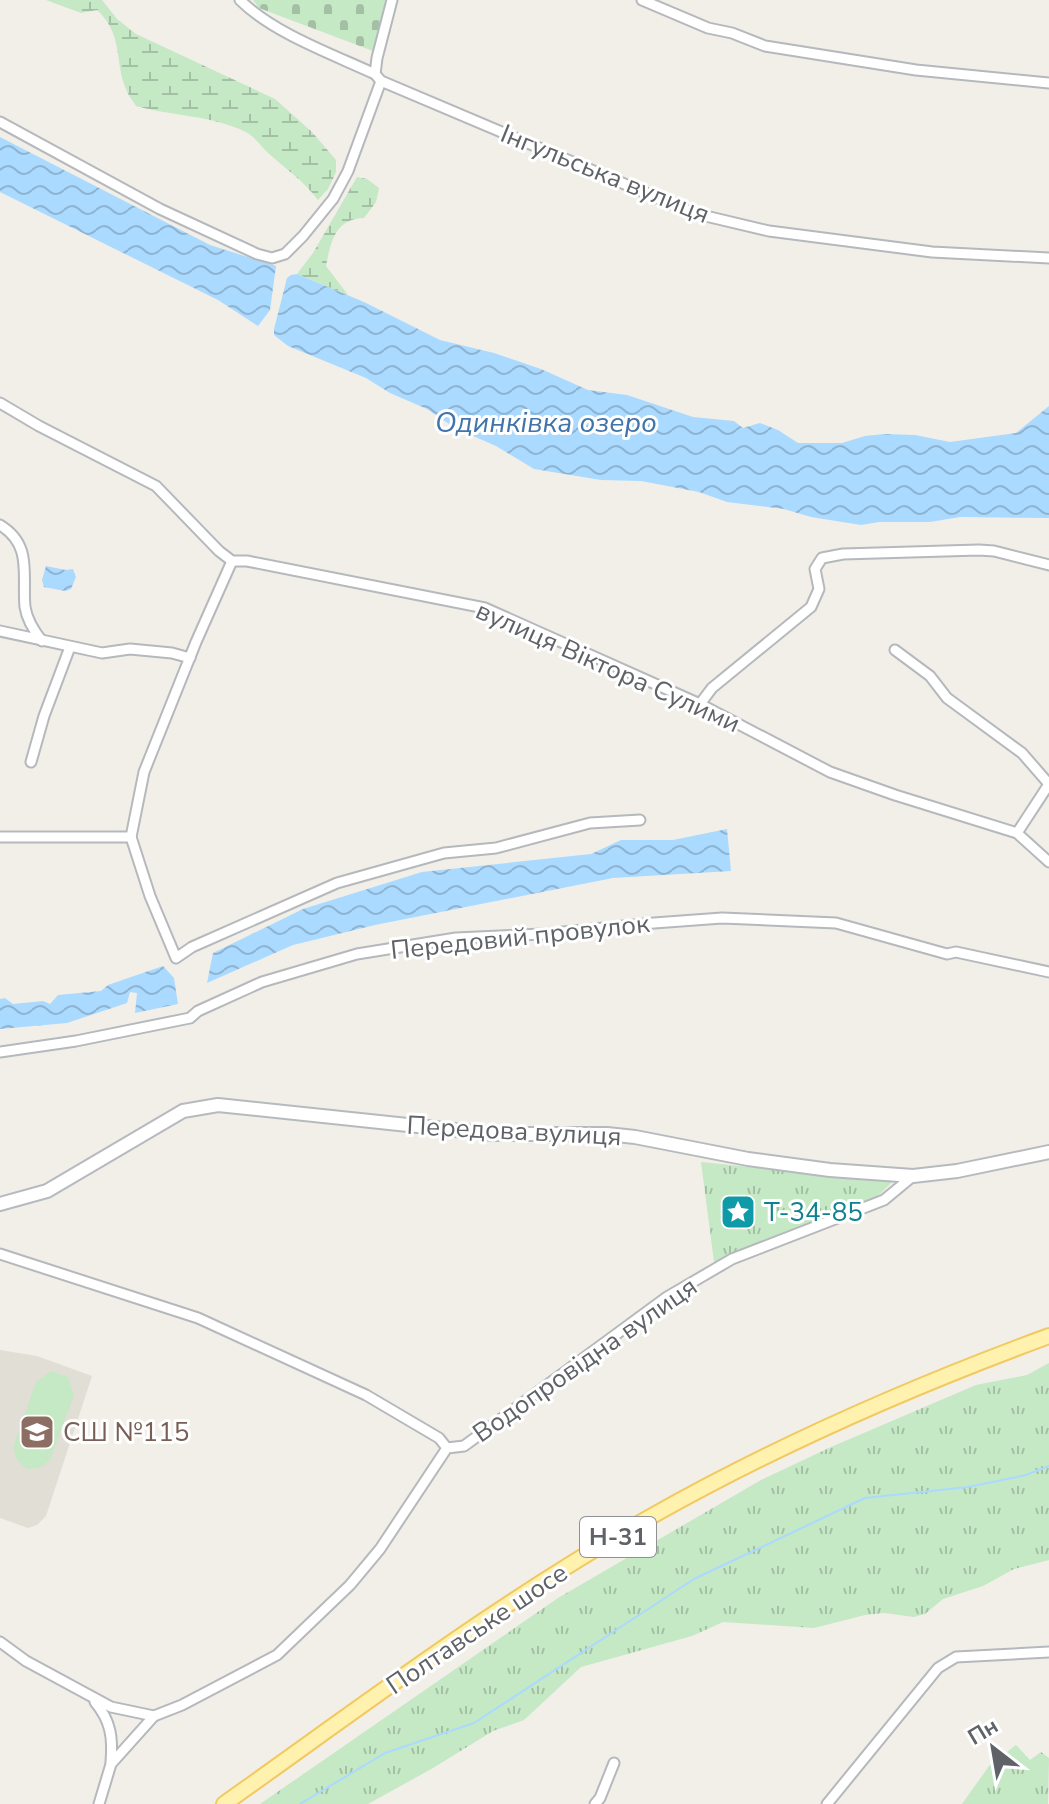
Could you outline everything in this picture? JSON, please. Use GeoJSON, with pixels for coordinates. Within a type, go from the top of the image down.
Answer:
{"type":"FeatureCollection","features":[{"type":"Feature","properties":{"kind":"main road","name":"Полтавське шосе"},"geometry":{"type":"LineString","coordinates":[[224,1804],[489,1618],[650,1517],[800,1440],[1049,1336]]}},
{"type":"Feature","properties":{"kind":"street","name":"Інгульська вулиця"},"geometry":{"type":"LineString","coordinates":[[240,0],[251,11],[272,23],[378,77],[693,213],[769,231],[918,251],[1049,258]]}},
{"type":"Feature","properties":{"kind":"street"},"geometry":{"type":"LineString","coordinates":[[0,122],[160,209],[257,254],[272,258],[285,254],[333,199],[353,157],[378,77],[392,0]]}},
{"type":"Feature","properties":{"kind":"street"},"geometry":{"type":"LineString","coordinates":[[642,0],[708,28],[732,33],[765,46],[916,70],[1049,83]]}},
{"type":"Feature","properties":{"kind":"street"},"geometry":{"type":"LineString","coordinates":[[0,403],[156,486],[232,561],[144,772],[131,837],[150,896],[176,958],[192,947],[337,883],[444,853],[496,848],[590,823],[640,820]]}},
{"type":"Feature","properties":{"kind":"street"},"geometry":{"type":"LineString","coordinates":[[0,525],[18,542],[25,556],[27,617],[42,641]]}},
{"type":"Feature","properties":{"kind":"street"},"geometry":{"type":"LineString","coordinates":[[700,704],[712,688],[811,607],[819,589],[815,575],[817,562],[830,555],[994,551],[1049,565]]}},
{"type":"Feature","properties":{"kind":"street","name":"вулиця Віктора Сулими"},"geometry":{"type":"LineString","coordinates":[[232,561],[247,561],[485,608],[700,704],[830,772],[1017,833],[1049,862]]}},
{"type":"Feature","properties":{"kind":"street"},"geometry":{"type":"LineString","coordinates":[[0,631],[102,653],[130,649],[190,658]]}},
{"type":"Feature","properties":{"kind":"street"},"geometry":{"type":"LineString","coordinates":[[31,762],[44,716],[70,647]]}},
{"type":"Feature","properties":{"kind":"street"},"geometry":{"type":"LineString","coordinates":[[895,650],[930,676],[947,698],[1022,753],[1049,784],[1017,833]]}},
{"type":"Feature","properties":{"kind":"street"},"geometry":{"type":"LineString","coordinates":[[0,837],[131,837]]}},
{"type":"Feature","properties":{"kind":"street","name":"Передовий провулок"},"geometry":{"type":"LineString","coordinates":[[0,1052],[76,1041],[190,1018],[198,1011],[262,982],[357,954],[456,938],[543,934],[722,918],[836,923],[947,954],[956,952],[1049,972]]}},
{"type":"Feature","properties":{"kind":"street","name":"Передова вулиця"},"geometry":{"type":"LineString","coordinates":[[0,1204],[47,1191],[183,1111],[218,1105],[493,1134],[635,1137],[748,1159],[830,1170],[913,1176],[957,1171],[1049,1152]]}},
{"type":"Feature","properties":{"kind":"street","name":"Водопровідна вулиця"},"geometry":{"type":"LineString","coordinates":[[111,1764],[154,1716],[182,1705],[277,1655],[299,1635],[350,1585],[380,1549],[447,1448],[464,1446],[667,1297],[724,1264],[884,1200],[913,1176]]}},
{"type":"Feature","properties":{"kind":"street"},"geometry":{"type":"LineString","coordinates":[[0,1254],[198,1318],[366,1395],[439,1438],[447,1448]]}},
{"type":"Feature","properties":{"kind":"street"},"geometry":{"type":"LineString","coordinates":[[0,1642],[26,1661],[111,1707],[154,1716]]}},
{"type":"Feature","properties":{"kind":"street"},"geometry":{"type":"LineString","coordinates":[[827,1804],[938,1668],[956,1657],[1049,1652]]}},
{"type":"Feature","properties":{"kind":"street","name":"Водопровідна вулиця"},"geometry":{"type":"LineString","coordinates":[[91,1696],[106,1715],[113,1737],[111,1764],[99,1804]]}},
{"type":"Feature","properties":{"kind":"street"},"geometry":{"type":"LineString","coordinates":[[595,1804],[614,1763]]}},
{"type":"Feature","properties":{"kind":"shaded area","name":"СШ №115"},"geometry":{"type":"Polygon","coordinates":[[[0,1350],[37,1356],[92,1376],[46,1516],[37,1525],[28,1528],[0,1518],[0,1350]]]}},
{"type":"Feature","properties":{"kind":"green space"},"geometry":{"type":"Polygon","coordinates":[[[46,0],[102,0],[117,19],[136,34],[275,99],[312,132],[336,160],[336,172],[328,189],[318,200],[255,139],[233,126],[136,106],[122,79],[115,39],[106,19],[97,10],[81,13],[46,0]]]}},
{"type":"Feature","properties":{"kind":"green space"},"geometry":{"type":"Polygon","coordinates":[[[253,0],[388,0],[383,26],[373,51],[259,8],[253,0]]]}},
{"type":"Feature","properties":{"kind":"green space"},"geometry":{"type":"Polygon","coordinates":[[[357,177],[367,179],[379,188],[376,202],[364,218],[347,222],[336,233],[326,266],[348,295],[297,274],[313,253],[357,177]]]}},
{"type":"Feature","properties":{"kind":"green space"},"geometry":{"type":"Polygon","coordinates":[[[701,1162],[892,1182],[874,1200],[714,1262],[701,1162]]]}},
{"type":"Feature","properties":{"kind":"green space"},"geometry":{"type":"Polygon","coordinates":[[[1049,1363],[1049,1560],[1014,1569],[983,1586],[943,1599],[925,1614],[914,1617],[884,1613],[865,1615],[814,1628],[723,1622],[692,1636],[581,1667],[524,1720],[493,1731],[368,1804],[260,1804],[558,1598],[761,1480],[976,1385],[1027,1375],[1049,1363]]]}},
{"type":"Feature","properties":{"kind":"green space"},"geometry":{"type":"Polygon","coordinates":[[[51,1371],[68,1377],[74,1395],[50,1460],[40,1468],[27,1469],[17,1460],[13,1448],[36,1382],[51,1371]]]}},
{"type":"Feature","properties":{"kind":"green space"},"geometry":{"type":"Polygon","coordinates":[[[1016,1745],[1030,1760],[1041,1752],[1049,1758],[1048,1804],[962,1804],[989,1766],[1016,1745]]]}},
{"type":"Feature","properties":{"kind":"water"},"geometry":{"type":"Polygon","coordinates":[[[0,137],[210,245],[276,266],[270,310],[258,326],[218,300],[0,192],[0,137]]]}},
{"type":"Feature","properties":{"kind":"water","name":"Одинківка озеро"},"geometry":{"type":"Polygon","coordinates":[[[297,274],[364,302],[440,340],[494,353],[588,390],[627,395],[693,417],[734,421],[743,428],[760,423],[798,443],[842,443],[884,434],[915,435],[950,442],[1016,433],[1049,406],[1049,518],[960,517],[930,522],[861,525],[784,509],[727,502],[699,492],[641,481],[601,480],[534,469],[496,446],[455,428],[427,409],[390,393],[366,378],[288,346],[274,335],[287,278],[297,274]]]}},
{"type":"Feature","properties":{"kind":"water"},"geometry":{"type":"Polygon","coordinates":[[[46,566],[73,569],[76,577],[71,589],[65,591],[44,587],[42,580],[46,566]]]}},
{"type":"Feature","properties":{"kind":"water"},"geometry":{"type":"Polygon","coordinates":[[[727,829],[731,871],[613,878],[375,925],[293,945],[207,983],[213,953],[303,909],[422,872],[591,854],[621,840],[673,840],[727,829]]]}},
{"type":"Feature","properties":{"kind":"water"},"geometry":{"type":"Polygon","coordinates":[[[163,966],[174,978],[178,1004],[135,1013],[137,993],[130,992],[127,1003],[67,1023],[0,1029],[0,999],[5,998],[13,1004],[43,1001],[50,1004],[58,995],[101,991],[108,985],[163,966]]]}},
{"type":"Feature","properties":{"kind":"waterway"},"geometry":{"type":"LineString","coordinates":[[300,1804],[385,1753],[474,1723],[694,1579],[865,1498],[968,1487],[1026,1475],[1049,1466]]}},
{"type":"Feature","properties":{"kind":"place","name":"Т-34-85"},"geometry":{"type":"Point","coordinates":[738,1212]}},
{"type":"Feature","properties":{"kind":"place","name":"СШ №115"},"geometry":{"type":"Point","coordinates":[37,1432]}}]}
